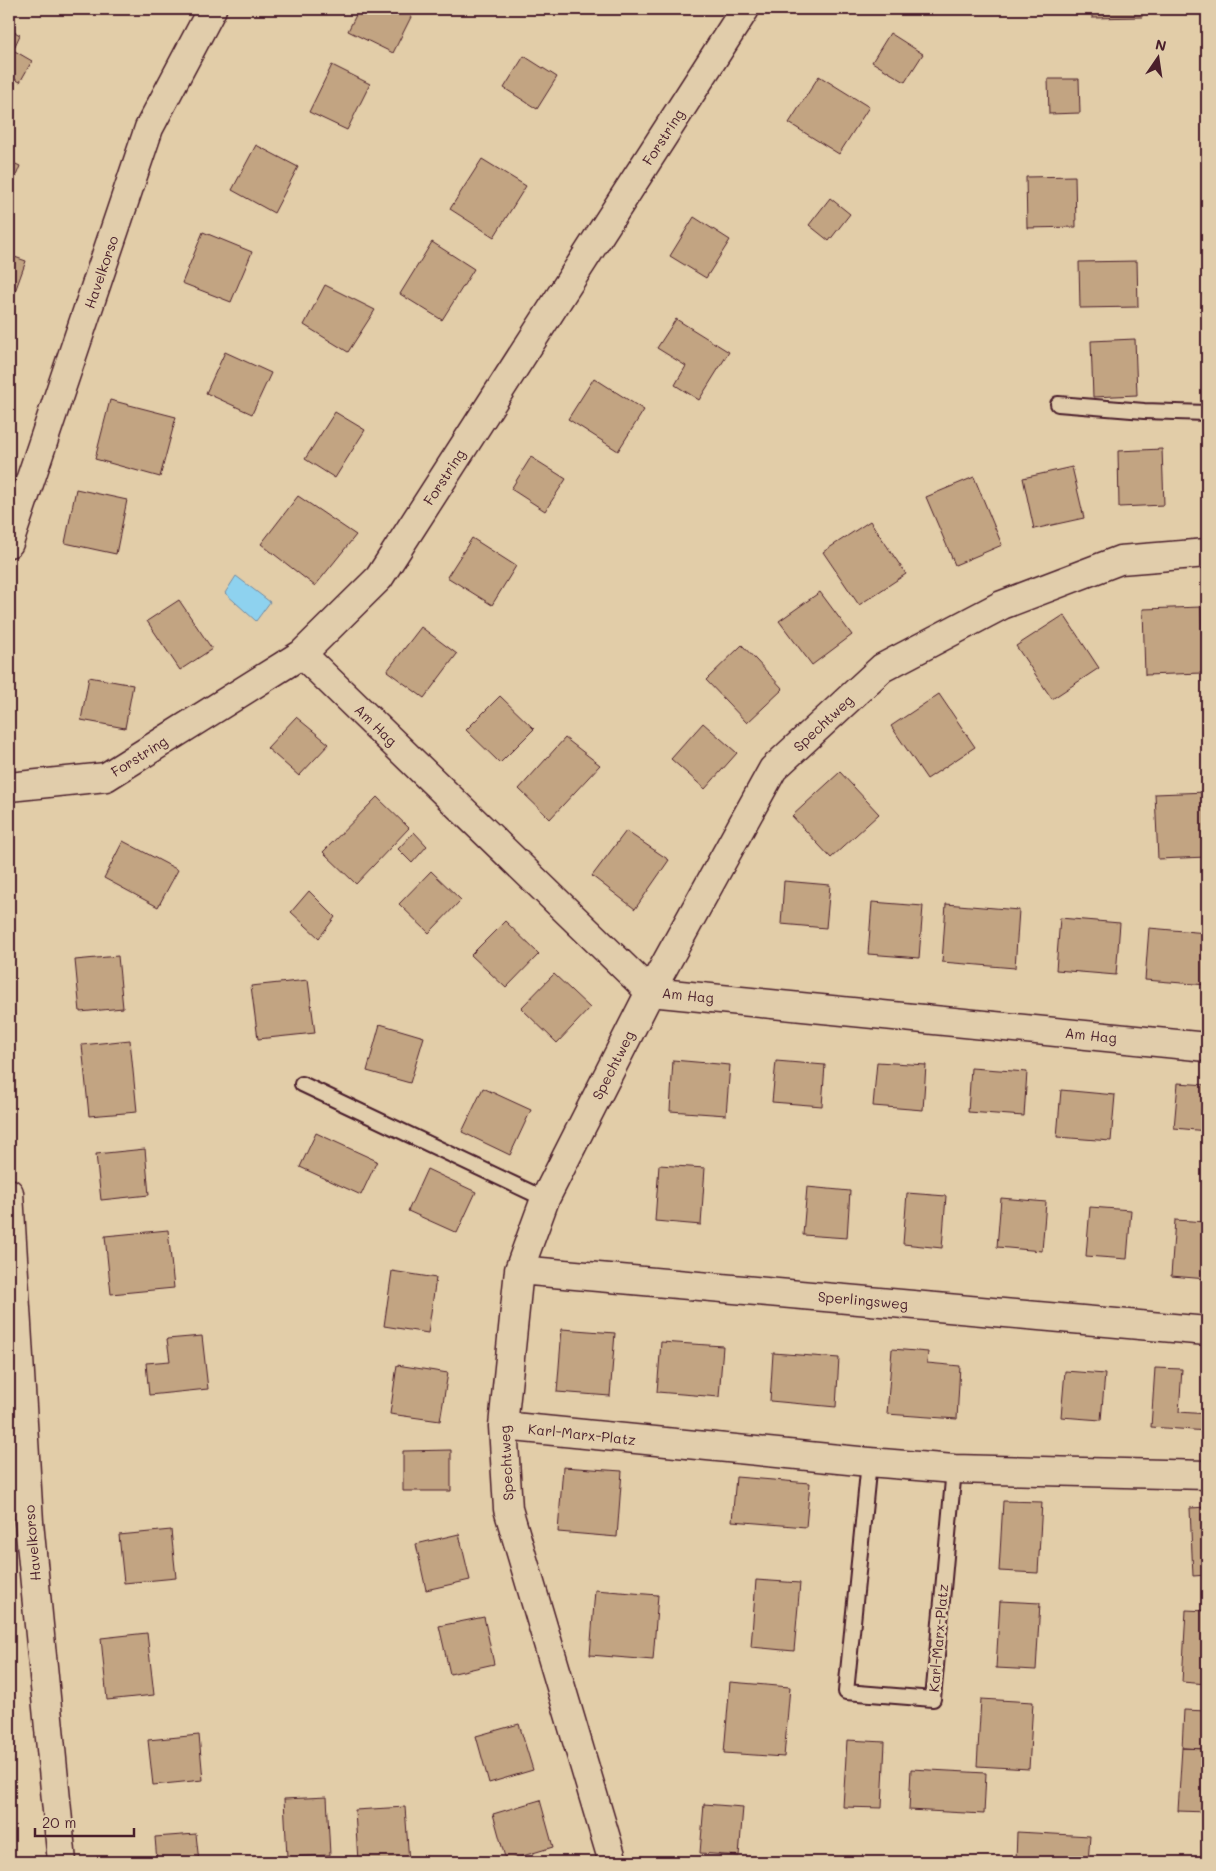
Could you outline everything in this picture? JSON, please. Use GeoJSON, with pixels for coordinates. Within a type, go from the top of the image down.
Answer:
{"type":"FeatureCollection","features":[{"type":"Feature","properties":{"kind":"street","name":"Havelkorso"},"geometry":{"type":"LineString","coordinates":[[9,543],[149,128],[212,9]]}},
{"type":"Feature","properties":{"kind":"street","name":"Forstring"},"geometry":{"type":"LineString","coordinates":[[9,787],[106,777],[302,654],[378,578],[745,9]]}},
{"type":"Feature","properties":{"kind":"street","name":"Spechtweg"},"geometry":{"type":"LineString","coordinates":[[613,1862],[508,1509],[503,1426],[519,1270],[545,1199],[650,992],[773,769],[882,668],[1002,605],[1120,560],[1207,554]]}},
{"type":"Feature","properties":{"kind":"street","name":"Am Hag"},"geometry":{"type":"LineString","coordinates":[[302,654],[650,992],[1207,1047]]}},
{"type":"Feature","properties":{"kind":"street","name":"Havelkorso"},"geometry":{"type":"LineString","coordinates":[[9,1193],[19,1519],[62,1862]]}},
{"type":"Feature","properties":{"kind":"street","name":"Sperlingsweg"},"geometry":{"type":"LineString","coordinates":[[519,1270],[1207,1331]]}},
{"type":"Feature","properties":{"kind":"street","name":"Karl-Marx-Platz"},"geometry":{"type":"LineString","coordinates":[[503,1426],[954,1469],[1207,1475]]}},
{"type":"Feature","properties":{"kind":"lane"},"geometry":{"type":"LineString","coordinates":[[1058,404],[1144,411],[1207,413]]}},
{"type":"Feature","properties":{"kind":"lane"},"geometry":{"type":"LineString","coordinates":[[302,1084],[545,1199]]}},
{"type":"Feature","properties":{"kind":"lane","name":"Karl-Marx-Platz"},"geometry":{"type":"LineString","coordinates":[[869,1462],[846,1692],[933,1699],[954,1469]]}},
{"type":"Feature","properties":{"kind":"water"},"geometry":{"type":"Polygon","coordinates":[[[236,576],[270,602],[256,621],[225,593],[236,576]]]}},
{"type":"Feature","properties":{"kind":"building"},"geometry":{"type":"Polygon","coordinates":[[[359,9],[415,9],[393,53],[348,31],[359,9]]]}},
{"type":"Feature","properties":{"kind":"building"},"geometry":{"type":"Polygon","coordinates":[[[1092,9],[1142,9],[1142,17],[1092,18],[1092,9]]]}},
{"type":"Feature","properties":{"kind":"building"},"geometry":{"type":"Polygon","coordinates":[[[9,29],[20,35],[13,50],[32,61],[20,82],[9,76],[9,29]]]}},
{"type":"Feature","properties":{"kind":"building"},"geometry":{"type":"Polygon","coordinates":[[[890,33],[923,54],[905,82],[872,62],[890,33]]]}},
{"type":"Feature","properties":{"kind":"building"},"geometry":{"type":"Polygon","coordinates":[[[524,56],[557,77],[537,109],[504,88],[524,56]]]}},
{"type":"Feature","properties":{"kind":"building"},"geometry":{"type":"Polygon","coordinates":[[[332,65],[370,84],[347,130],[309,112],[332,65]]]}},
{"type":"Feature","properties":{"kind":"building"},"geometry":{"type":"Polygon","coordinates":[[[819,76],[869,107],[839,154],[789,123],[819,76]]]}},
{"type":"Feature","properties":{"kind":"building"},"geometry":{"type":"Polygon","coordinates":[[[1048,79],[1079,79],[1080,113],[1049,114],[1048,79]]]}},
{"type":"Feature","properties":{"kind":"building"},"geometry":{"type":"Polygon","coordinates":[[[256,145],[298,167],[274,213],[232,190],[256,145]]]}},
{"type":"Feature","properties":{"kind":"building"},"geometry":{"type":"Polygon","coordinates":[[[482,159],[526,186],[494,237],[450,209],[482,159]]]}},
{"type":"Feature","properties":{"kind":"building"},"geometry":{"type":"Polygon","coordinates":[[[9,161],[20,166],[9,193],[9,161]]]}},
{"type":"Feature","properties":{"kind":"building"},"geometry":{"type":"Polygon","coordinates":[[[1075,176],[1076,227],[1027,228],[1026,177],[1075,176]]]}},
{"type":"Feature","properties":{"kind":"building"},"geometry":{"type":"Polygon","coordinates":[[[830,198],[850,214],[829,241],[809,225],[830,198]]]}},
{"type":"Feature","properties":{"kind":"building"},"geometry":{"type":"Polygon","coordinates":[[[694,217],[730,240],[706,278],[670,256],[694,217]]]}},
{"type":"Feature","properties":{"kind":"building"},"geometry":{"type":"Polygon","coordinates":[[[203,232],[252,252],[231,302],[182,283],[203,232]]]}},
{"type":"Feature","properties":{"kind":"building"},"geometry":{"type":"Polygon","coordinates":[[[432,242],[474,269],[442,320],[400,294],[432,242]]]}},
{"type":"Feature","properties":{"kind":"building"},"geometry":{"type":"Polygon","coordinates":[[[9,255],[26,261],[9,308],[9,255]]]}},
{"type":"Feature","properties":{"kind":"building"},"geometry":{"type":"Polygon","coordinates":[[[1137,261],[1138,307],[1080,308],[1079,262],[1137,261]]]}},
{"type":"Feature","properties":{"kind":"building"},"geometry":{"type":"Polygon","coordinates":[[[325,285],[375,310],[348,352],[304,325],[325,285]]]}},
{"type":"Feature","properties":{"kind":"building"},"geometry":{"type":"Polygon","coordinates":[[[676,319],[729,352],[699,400],[675,385],[686,366],[657,348],[676,319]]]}},
{"type":"Feature","properties":{"kind":"building"},"geometry":{"type":"Polygon","coordinates":[[[1135,339],[1137,395],[1093,397],[1091,341],[1135,339]]]}},
{"type":"Feature","properties":{"kind":"building"},"geometry":{"type":"Polygon","coordinates":[[[225,352],[271,373],[252,414],[206,393],[225,352]]]}},
{"type":"Feature","properties":{"kind":"building"},"geometry":{"type":"Polygon","coordinates":[[[594,378],[644,410],[618,451],[568,419],[594,378]]]}},
{"type":"Feature","properties":{"kind":"building"},"geometry":{"type":"Polygon","coordinates":[[[110,400],[176,417],[160,477],[95,459],[110,400]]]}},
{"type":"Feature","properties":{"kind":"building"},"geometry":{"type":"Polygon","coordinates":[[[335,412],[365,430],[335,478],[305,459],[335,412]]]}},
{"type":"Feature","properties":{"kind":"building"},"geometry":{"type":"Polygon","coordinates":[[[1162,449],[1164,505],[1119,507],[1118,451],[1162,449]]]}},
{"type":"Feature","properties":{"kind":"building"},"geometry":{"type":"Polygon","coordinates":[[[531,457],[566,479],[545,511],[511,489],[531,457]]]}},
{"type":"Feature","properties":{"kind":"building"},"geometry":{"type":"Polygon","coordinates":[[[1072,467],[1084,518],[1034,529],[1023,478],[1072,467]]]}},
{"type":"Feature","properties":{"kind":"building"},"geometry":{"type":"Polygon","coordinates":[[[974,477],[1002,545],[955,565],[926,497],[974,477]]]}},
{"type":"Feature","properties":{"kind":"building"},"geometry":{"type":"Polygon","coordinates":[[[76,489],[127,500],[116,554],[65,543],[76,489]]]}},
{"type":"Feature","properties":{"kind":"building"},"geometry":{"type":"Polygon","coordinates":[[[298,496],[356,535],[315,586],[261,544],[298,496]]]}},
{"type":"Feature","properties":{"kind":"building"},"geometry":{"type":"Polygon","coordinates":[[[870,521],[906,574],[859,605],[823,552],[870,521]]]}},
{"type":"Feature","properties":{"kind":"building"},"geometry":{"type":"Polygon","coordinates":[[[472,538],[516,566],[492,605],[447,577],[472,538]]]}},
{"type":"Feature","properties":{"kind":"building"},"geometry":{"type":"Polygon","coordinates":[[[820,592],[852,635],[812,665],[779,621],[820,592]]]}},
{"type":"Feature","properties":{"kind":"building"},"geometry":{"type":"Polygon","coordinates":[[[179,600],[212,649],[180,670],[147,621],[179,600]]]}},
{"type":"Feature","properties":{"kind":"building"},"geometry":{"type":"Polygon","coordinates":[[[1201,607],[1203,673],[1145,675],[1143,609],[1201,607]]]}},
{"type":"Feature","properties":{"kind":"building"},"geometry":{"type":"Polygon","coordinates":[[[1064,615],[1099,668],[1052,699],[1016,646],[1064,615]]]}},
{"type":"Feature","properties":{"kind":"building"},"geometry":{"type":"Polygon","coordinates":[[[421,627],[457,654],[424,698],[387,671],[421,627]]]}},
{"type":"Feature","properties":{"kind":"building"},"geometry":{"type":"Polygon","coordinates":[[[742,645],[783,689],[747,723],[706,680],[742,645]]]}},
{"type":"Feature","properties":{"kind":"building"},"geometry":{"type":"Polygon","coordinates":[[[89,677],[133,685],[125,728],[81,720],[89,677]]]}},
{"type":"Feature","properties":{"kind":"building"},"geometry":{"type":"Polygon","coordinates":[[[939,694],[975,747],[927,779],[891,726],[939,694]]]}},
{"type":"Feature","properties":{"kind":"building"},"geometry":{"type":"Polygon","coordinates":[[[500,696],[534,729],[500,763],[466,730],[500,696]]]}},
{"type":"Feature","properties":{"kind":"building"},"geometry":{"type":"Polygon","coordinates":[[[296,717],[329,744],[299,776],[267,748],[296,717]]]}},
{"type":"Feature","properties":{"kind":"building"},"geometry":{"type":"Polygon","coordinates":[[[703,723],[737,753],[705,789],[671,759],[703,723]]]}},
{"type":"Feature","properties":{"kind":"building"},"geometry":{"type":"Polygon","coordinates":[[[565,738],[600,765],[550,819],[519,789],[565,738]]]}},
{"type":"Feature","properties":{"kind":"building"},"geometry":{"type":"Polygon","coordinates":[[[840,772],[879,814],[831,858],[792,816],[840,772]]]}},
{"type":"Feature","properties":{"kind":"building"},"geometry":{"type":"Polygon","coordinates":[[[1207,792],[1207,857],[1158,859],[1155,794],[1207,792]]]}},
{"type":"Feature","properties":{"kind":"building"},"geometry":{"type":"Polygon","coordinates":[[[377,797],[409,828],[356,884],[323,852],[377,797]]]}},
{"type":"Feature","properties":{"kind":"building"},"geometry":{"type":"Polygon","coordinates":[[[626,831],[669,860],[635,909],[592,876],[626,831]]]}},
{"type":"Feature","properties":{"kind":"building"},"geometry":{"type":"Polygon","coordinates":[[[414,832],[427,846],[412,863],[398,849],[414,832]]]}},
{"type":"Feature","properties":{"kind":"building"},"geometry":{"type":"Polygon","coordinates":[[[123,841],[178,870],[158,907],[104,878],[123,841]]]}},
{"type":"Feature","properties":{"kind":"building"},"geometry":{"type":"Polygon","coordinates":[[[431,871],[461,900],[429,933],[399,904],[431,871]]]}},
{"type":"Feature","properties":{"kind":"building"},"geometry":{"type":"Polygon","coordinates":[[[784,881],[830,885],[826,928],[781,924],[784,881]]]}},
{"type":"Feature","properties":{"kind":"building"},"geometry":{"type":"Polygon","coordinates":[[[309,891],[335,917],[319,938],[291,912],[309,891]]]}},
{"type":"Feature","properties":{"kind":"building"},"geometry":{"type":"Polygon","coordinates":[[[872,902],[923,906],[919,958],[868,954],[872,902]]]}},
{"type":"Feature","properties":{"kind":"building"},"geometry":{"type":"Polygon","coordinates":[[[946,904],[1019,910],[1015,968],[942,962],[946,904]]]}},
{"type":"Feature","properties":{"kind":"building"},"geometry":{"type":"Polygon","coordinates":[[[1060,918],[1120,923],[1116,975],[1056,970],[1060,918]]]}},
{"type":"Feature","properties":{"kind":"building"},"geometry":{"type":"Polygon","coordinates":[[[505,921],[539,954],[506,988],[471,955],[505,921]]]}},
{"type":"Feature","properties":{"kind":"building"},"geometry":{"type":"Polygon","coordinates":[[[1149,928],[1207,933],[1207,985],[1145,980],[1149,928]]]}},
{"type":"Feature","properties":{"kind":"building"},"geometry":{"type":"Polygon","coordinates":[[[118,956],[123,1008],[80,1012],[75,960],[118,956]]]}},
{"type":"Feature","properties":{"kind":"building"},"geometry":{"type":"Polygon","coordinates":[[[554,974],[590,1008],[557,1043],[521,1008],[554,974]]]}},
{"type":"Feature","properties":{"kind":"building"},"geometry":{"type":"Polygon","coordinates":[[[308,980],[315,1033],[258,1039],[251,986],[308,980]]]}},
{"type":"Feature","properties":{"kind":"building"},"geometry":{"type":"Polygon","coordinates":[[[380,1024],[424,1037],[410,1083],[367,1071],[380,1024]]]}},
{"type":"Feature","properties":{"kind":"building"},"geometry":{"type":"Polygon","coordinates":[[[130,1040],[137,1112],[89,1116],[82,1045],[130,1040]]]}},
{"type":"Feature","properties":{"kind":"building"},"geometry":{"type":"Polygon","coordinates":[[[673,1060],[730,1065],[726,1115],[670,1111],[673,1060]]]}},
{"type":"Feature","properties":{"kind":"building"},"geometry":{"type":"Polygon","coordinates":[[[776,1061],[825,1065],[822,1106],[772,1102],[776,1061]]]}},
{"type":"Feature","properties":{"kind":"building"},"geometry":{"type":"Polygon","coordinates":[[[877,1062],[926,1065],[923,1110],[873,1106],[877,1062]]]}},
{"type":"Feature","properties":{"kind":"building"},"geometry":{"type":"Polygon","coordinates":[[[971,1068],[1027,1072],[1024,1116],[968,1112],[971,1068]]]}},
{"type":"Feature","properties":{"kind":"building"},"geometry":{"type":"Polygon","coordinates":[[[1178,1083],[1207,1085],[1207,1131],[1174,1128],[1178,1083]]]}},
{"type":"Feature","properties":{"kind":"building"},"geometry":{"type":"Polygon","coordinates":[[[483,1088],[531,1110],[510,1155],[462,1132],[483,1088]]]}},
{"type":"Feature","properties":{"kind":"building"},"geometry":{"type":"Polygon","coordinates":[[[1061,1090],[1115,1095],[1111,1141],[1057,1137],[1061,1090]]]}},
{"type":"Feature","properties":{"kind":"building"},"geometry":{"type":"Polygon","coordinates":[[[316,1133],[377,1161],[361,1195],[300,1167],[316,1133]]]}},
{"type":"Feature","properties":{"kind":"building"},"geometry":{"type":"Polygon","coordinates":[[[145,1149],[149,1195],[101,1200],[96,1154],[145,1149]]]}},
{"type":"Feature","properties":{"kind":"building"},"geometry":{"type":"Polygon","coordinates":[[[659,1165],[705,1168],[701,1225],[655,1221],[659,1165]]]}},
{"type":"Feature","properties":{"kind":"building"},"geometry":{"type":"Polygon","coordinates":[[[427,1169],[476,1192],[457,1233],[408,1211],[427,1169]]]}},
{"type":"Feature","properties":{"kind":"building"},"geometry":{"type":"Polygon","coordinates":[[[807,1187],[850,1191],[847,1238],[803,1235],[807,1187]]]}},
{"type":"Feature","properties":{"kind":"building"},"geometry":{"type":"Polygon","coordinates":[[[907,1193],[946,1196],[942,1248],[903,1244],[907,1193]]]}},
{"type":"Feature","properties":{"kind":"building"},"geometry":{"type":"Polygon","coordinates":[[[1001,1198],[1046,1202],[1042,1251],[997,1247],[1001,1198]]]}},
{"type":"Feature","properties":{"kind":"building"},"geometry":{"type":"Polygon","coordinates":[[[1090,1207],[1131,1210],[1127,1259],[1086,1256],[1090,1207]]]}},
{"type":"Feature","properties":{"kind":"building"},"geometry":{"type":"Polygon","coordinates":[[[1175,1220],[1207,1222],[1207,1279],[1171,1276],[1175,1220]]]}},
{"type":"Feature","properties":{"kind":"building"},"geometry":{"type":"Polygon","coordinates":[[[168,1230],[174,1288],[111,1294],[105,1236],[168,1230]]]}},
{"type":"Feature","properties":{"kind":"building"},"geometry":{"type":"Polygon","coordinates":[[[392,1271],[436,1278],[428,1333],[384,1326],[392,1271]]]}},
{"type":"Feature","properties":{"kind":"building"},"geometry":{"type":"Polygon","coordinates":[[[562,1329],[615,1333],[610,1396],[557,1392],[562,1329]]]}},
{"type":"Feature","properties":{"kind":"building"},"geometry":{"type":"Polygon","coordinates":[[[202,1336],[208,1389],[149,1395],[146,1363],[170,1361],[167,1339],[202,1336]]]}},
{"type":"Feature","properties":{"kind":"building"},"geometry":{"type":"Polygon","coordinates":[[[661,1342],[723,1346],[719,1397],[657,1392],[661,1342]]]}},
{"type":"Feature","properties":{"kind":"building"},"geometry":{"type":"Polygon","coordinates":[[[892,1349],[928,1352],[927,1363],[960,1366],[957,1419],[887,1414],[892,1349]]]}},
{"type":"Feature","properties":{"kind":"building"},"geometry":{"type":"Polygon","coordinates":[[[773,1353],[839,1358],[836,1407],[770,1401],[773,1353]]]}},
{"type":"Feature","properties":{"kind":"building"},"geometry":{"type":"Polygon","coordinates":[[[397,1365],[448,1373],[440,1421],[390,1414],[397,1365]]]}},
{"type":"Feature","properties":{"kind":"building"},"geometry":{"type":"Polygon","coordinates":[[[1155,1368],[1182,1369],[1179,1412],[1207,1414],[1207,1431],[1151,1427],[1155,1368]]]}},
{"type":"Feature","properties":{"kind":"building"},"geometry":{"type":"Polygon","coordinates":[[[1065,1371],[1105,1374],[1101,1420],[1061,1417],[1065,1371]]]}},
{"type":"Feature","properties":{"kind":"building"},"geometry":{"type":"Polygon","coordinates":[[[451,1450],[451,1491],[403,1491],[403,1451],[451,1450]]]}},
{"type":"Feature","properties":{"kind":"building"},"geometry":{"type":"Polygon","coordinates":[[[563,1467],[622,1471],[617,1537],[558,1532],[563,1467]]]}},
{"type":"Feature","properties":{"kind":"building"},"geometry":{"type":"Polygon","coordinates":[[[736,1477],[810,1483],[806,1527],[732,1521],[736,1477]]]}},
{"type":"Feature","properties":{"kind":"building"},"geometry":{"type":"Polygon","coordinates":[[[1003,1501],[1042,1502],[1038,1573],[999,1571],[1003,1501]]]}},
{"type":"Feature","properties":{"kind":"building"},"geometry":{"type":"Polygon","coordinates":[[[1207,1507],[1207,1575],[1193,1576],[1190,1508],[1207,1507]]]}},
{"type":"Feature","properties":{"kind":"building"},"geometry":{"type":"Polygon","coordinates":[[[171,1530],[176,1578],[124,1583],[119,1535],[171,1530]]]}},
{"type":"Feature","properties":{"kind":"building"},"geometry":{"type":"Polygon","coordinates":[[[459,1534],[470,1580],[426,1590],[416,1544],[459,1534]]]}},
{"type":"Feature","properties":{"kind":"building"},"geometry":{"type":"Polygon","coordinates":[[[756,1580],[800,1583],[794,1651],[751,1647],[756,1580]]]}},
{"type":"Feature","properties":{"kind":"building"},"geometry":{"type":"Polygon","coordinates":[[[595,1590],[658,1595],[653,1660],[590,1655],[595,1590]]]}},
{"type":"Feature","properties":{"kind":"building"},"geometry":{"type":"Polygon","coordinates":[[[1000,1601],[1040,1603],[1036,1670],[996,1668],[1000,1601]]]}},
{"type":"Feature","properties":{"kind":"building"},"geometry":{"type":"Polygon","coordinates":[[[1186,1610],[1207,1611],[1207,1684],[1182,1682],[1186,1610]]]}},
{"type":"Feature","properties":{"kind":"building"},"geometry":{"type":"Polygon","coordinates":[[[484,1617],[494,1664],[450,1674],[439,1626],[484,1617]]]}},
{"type":"Feature","properties":{"kind":"building"},"geometry":{"type":"Polygon","coordinates":[[[147,1633],[154,1695],[107,1700],[101,1638],[147,1633]]]}},
{"type":"Feature","properties":{"kind":"building"},"geometry":{"type":"Polygon","coordinates":[[[730,1682],[790,1687],[784,1757],[724,1753],[730,1682]]]}},
{"type":"Feature","properties":{"kind":"building"},"geometry":{"type":"Polygon","coordinates":[[[981,1699],[1033,1702],[1029,1769],[977,1766],[981,1699]]]}},
{"type":"Feature","properties":{"kind":"building"},"geometry":{"type":"Polygon","coordinates":[[[1184,1710],[1207,1711],[1207,1749],[1182,1748],[1184,1710]]]}},
{"type":"Feature","properties":{"kind":"building"},"geometry":{"type":"Polygon","coordinates":[[[519,1724],[533,1770],[489,1783],[476,1736],[519,1724]]]}},
{"type":"Feature","properties":{"kind":"building"},"geometry":{"type":"Polygon","coordinates":[[[199,1735],[203,1780],[153,1785],[148,1740],[199,1735]]]}},
{"type":"Feature","properties":{"kind":"building"},"geometry":{"type":"Polygon","coordinates":[[[847,1740],[885,1742],[882,1808],[843,1807],[847,1740]]]}},
{"type":"Feature","properties":{"kind":"building"},"geometry":{"type":"Polygon","coordinates":[[[1182,1748],[1207,1749],[1207,1812],[1178,1811],[1182,1748]]]}},
{"type":"Feature","properties":{"kind":"building"},"geometry":{"type":"Polygon","coordinates":[[[911,1769],[986,1773],[984,1814],[909,1810],[911,1769]]]}},
{"type":"Feature","properties":{"kind":"building"},"geometry":{"type":"Polygon","coordinates":[[[327,1797],[330,1855],[287,1857],[284,1799],[327,1797]]]}},
{"type":"Feature","properties":{"kind":"building"},"geometry":{"type":"Polygon","coordinates":[[[540,1800],[553,1847],[506,1861],[493,1814],[540,1800]]]}},
{"type":"Feature","properties":{"kind":"building"},"geometry":{"type":"Polygon","coordinates":[[[704,1804],[743,1807],[739,1856],[700,1853],[704,1804]]]}},
{"type":"Feature","properties":{"kind":"building"},"geometry":{"type":"Polygon","coordinates":[[[405,1807],[409,1862],[358,1862],[355,1810],[405,1807]]]}},
{"type":"Feature","properties":{"kind":"building"},"geometry":{"type":"Polygon","coordinates":[[[1017,1832],[1090,1836],[1088,1862],[1016,1862],[1017,1832]]]}},
{"type":"Feature","properties":{"kind":"building"},"geometry":{"type":"Polygon","coordinates":[[[196,1834],[199,1862],[157,1862],[155,1837],[196,1834]]]}}]}
